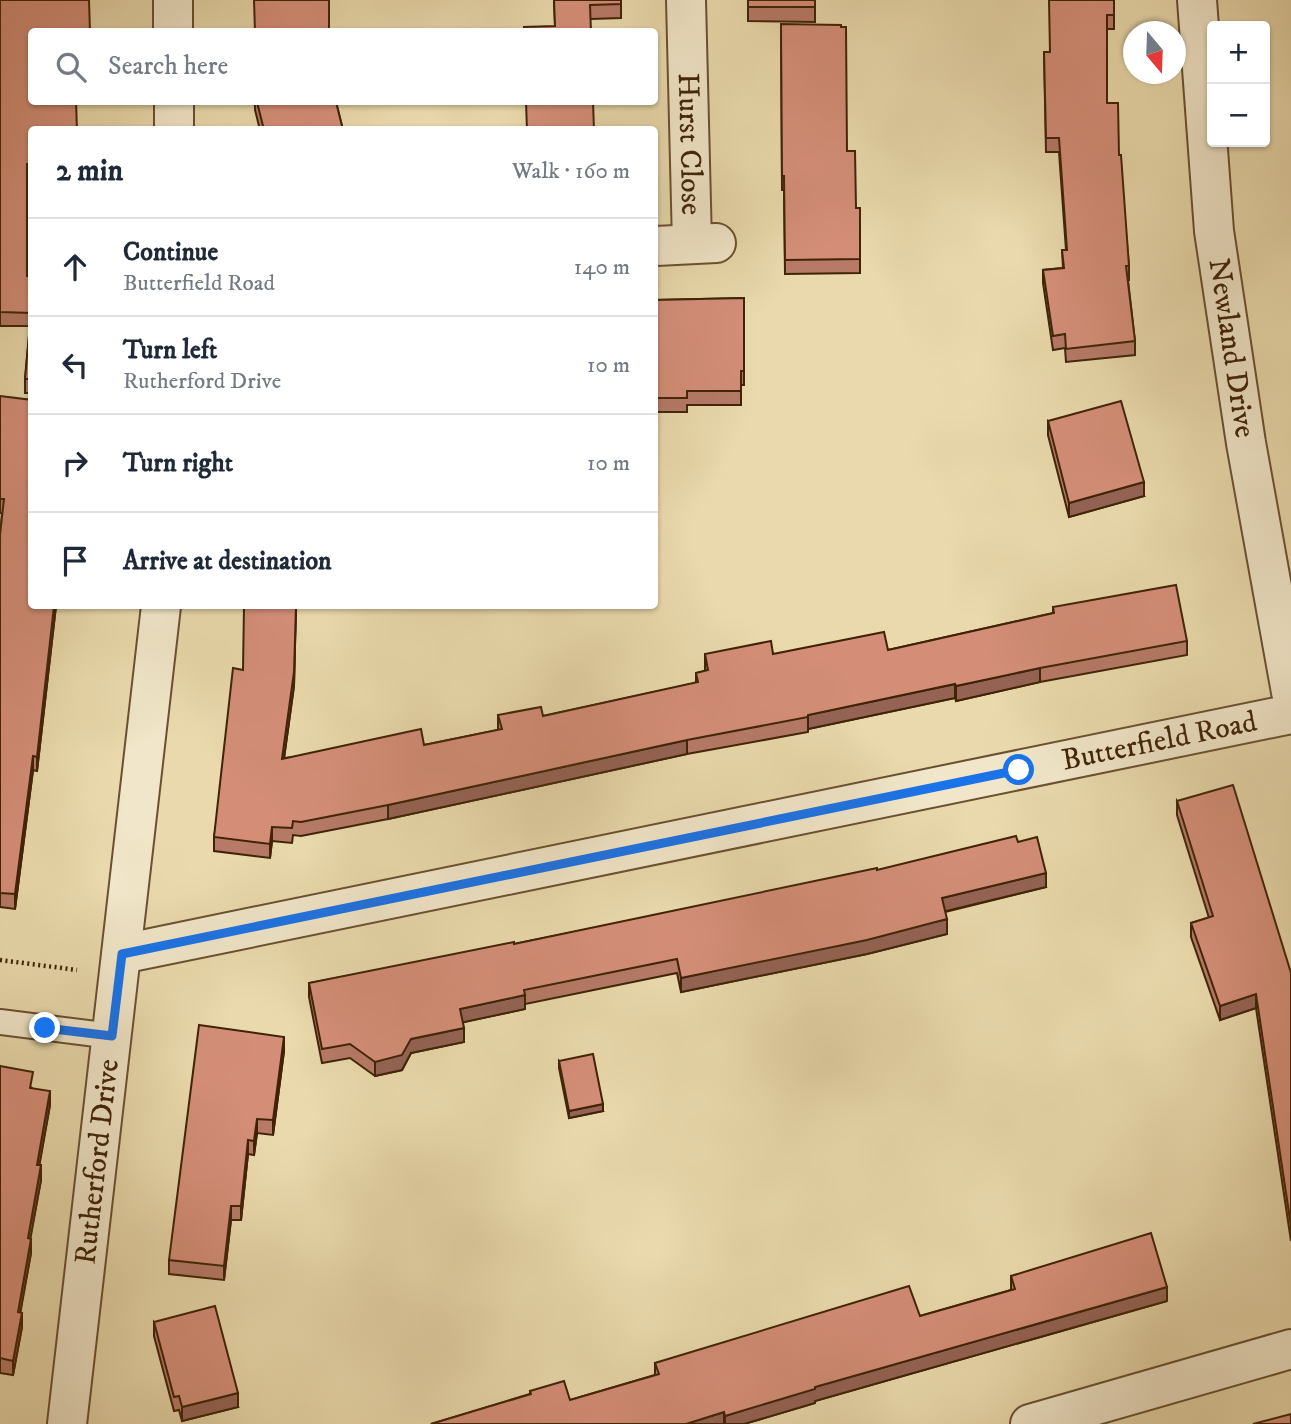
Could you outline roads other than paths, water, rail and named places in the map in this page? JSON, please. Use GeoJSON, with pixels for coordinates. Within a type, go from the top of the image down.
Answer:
{"type":"FeatureCollection","features":[{"type":"Feature","properties":{"kind":"street"},"geometry":{"type":"LineString","coordinates":[[173,0],[173,28]]}},
{"type":"Feature","properties":{"kind":"street","name":"Hurst Close"},"geometry":{"type":"LineString","coordinates":[[686,0],[688,244]]}},
{"type":"Feature","properties":{"kind":"street","name":"Newland Drive"},"geometry":{"type":"LineString","coordinates":[[1197,0],[1214,231],[1246,443],[1291,692]]}},
{"type":"Feature","properties":{"kind":"street"},"geometry":{"type":"LineString","coordinates":[[174,105],[174,126]]}},
{"type":"Feature","properties":{"kind":"street","name":"Rutherford Drive"},"geometry":{"type":"LineString","coordinates":[[67,1424],[161,609]]}},
{"type":"Feature","properties":{"kind":"street","name":"Butterfield Road"},"geometry":{"type":"LineString","coordinates":[[120,964],[1291,714]]}},
{"type":"Feature","properties":{"kind":"street"},"geometry":{"type":"LineString","coordinates":[[1030,1424],[1291,1349]]}},
{"type":"Feature","properties":{"kind":"lane"},"geometry":{"type":"LineString","coordinates":[[0,1022],[112,1036]]}}]}
